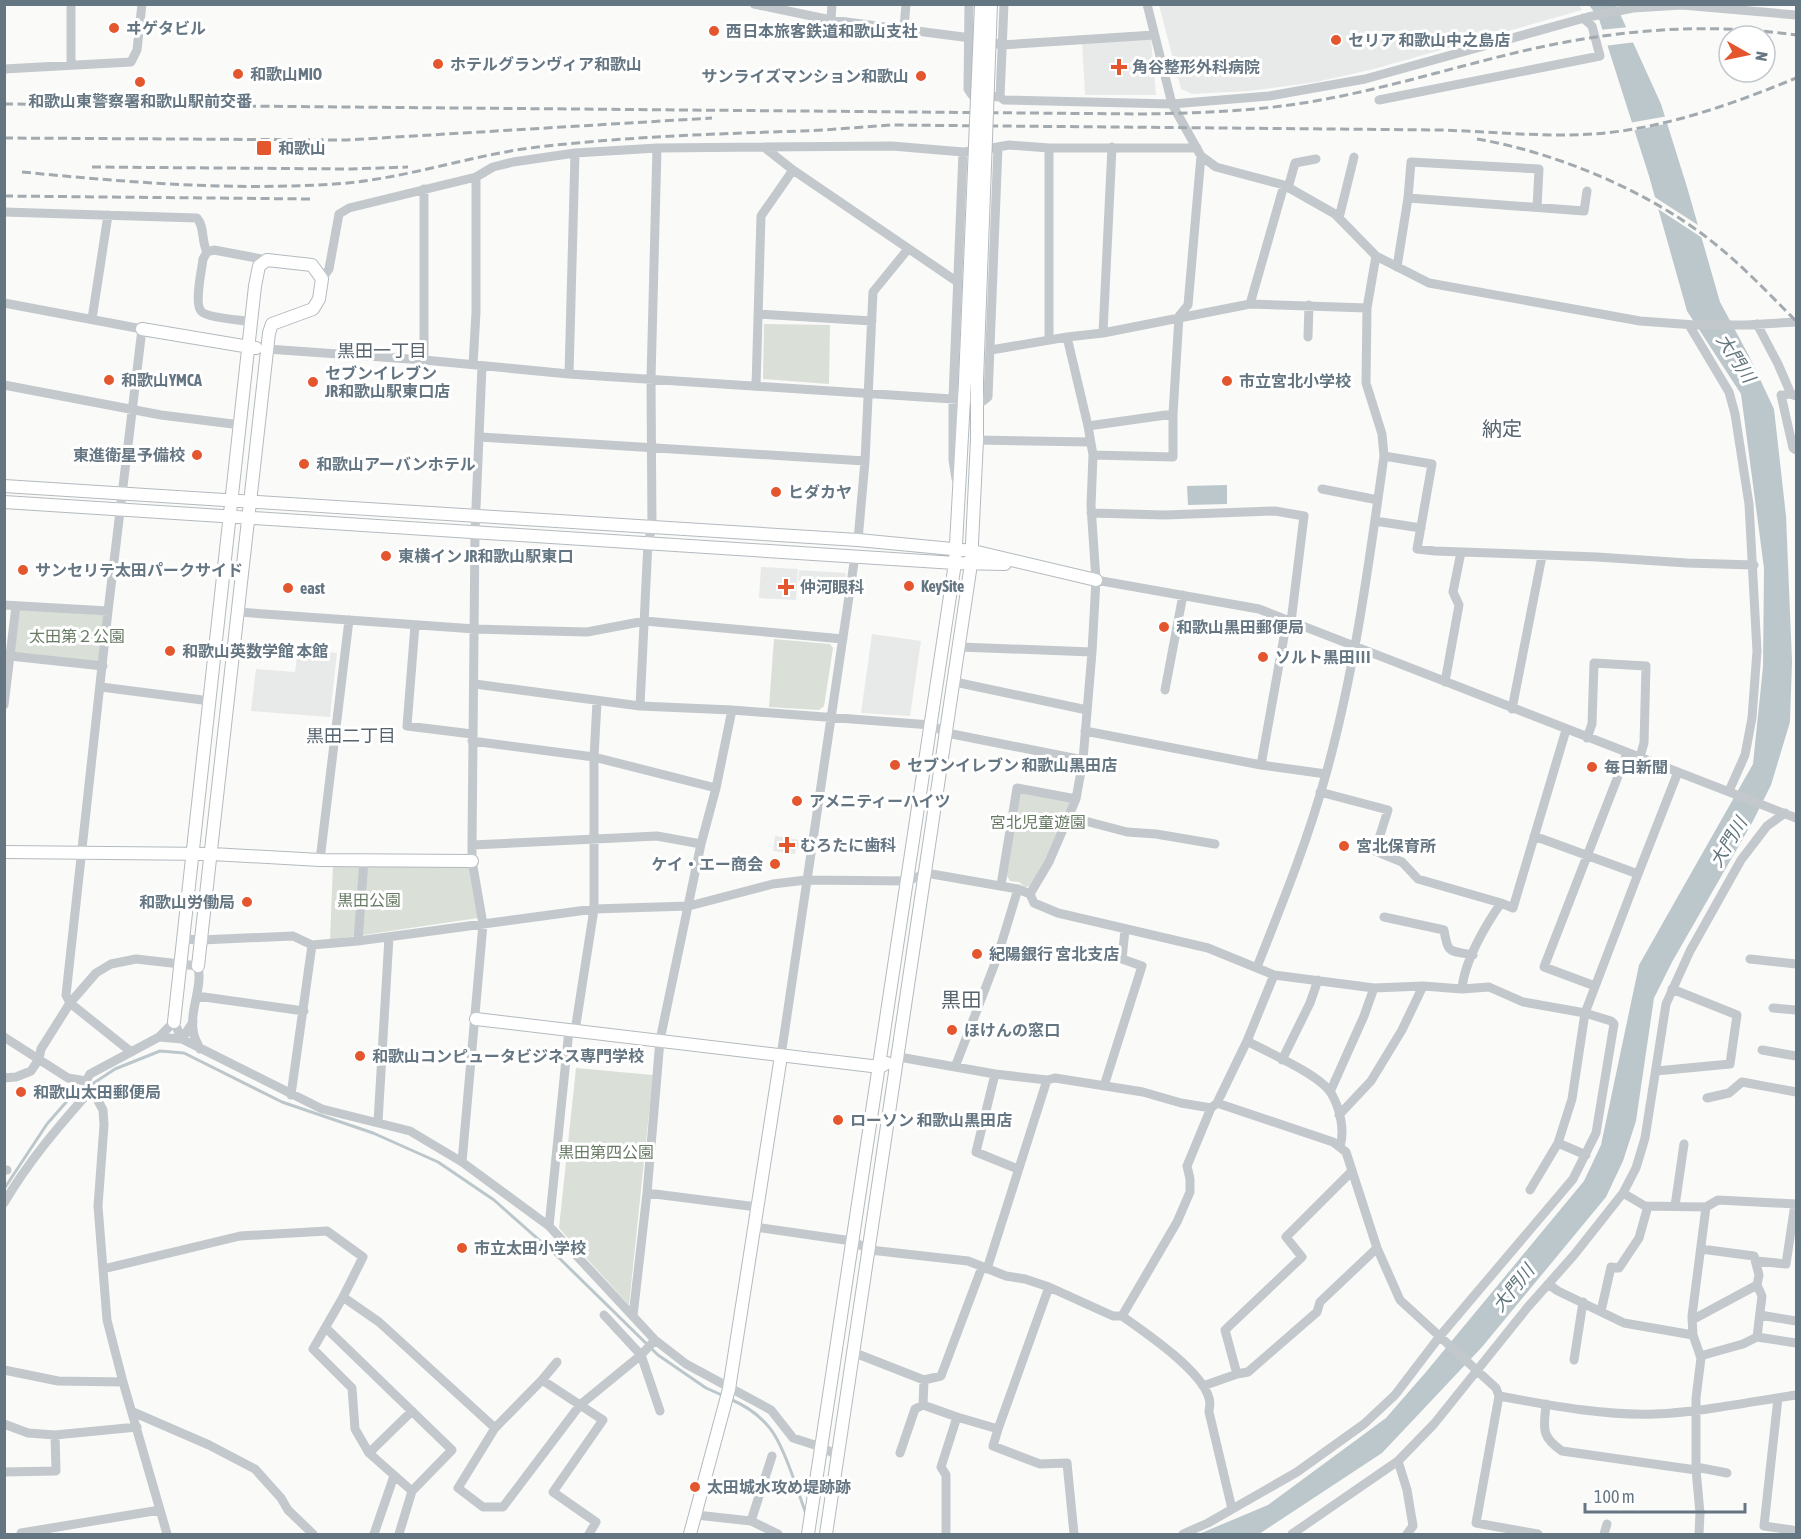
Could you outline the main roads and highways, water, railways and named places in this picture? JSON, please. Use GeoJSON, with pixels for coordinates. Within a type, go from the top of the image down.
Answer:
{"type":"FeatureCollection","features":[{"type":"Feature","properties":{"kind":"water","name":"大門川"},"geometry":{"type":"Polygon","coordinates":[[[1589,5],[1616,5],[1661,104],[1720,302],[1774,409],[1786,516],[1792,661],[1790,722],[1771,785],[1654,998],[1636,1121],[1623,1161],[1606,1197],[1482,1347],[1382,1453],[1259,1534],[1199,1534],[1268,1505],[1386,1418],[1584,1181],[1601,1145],[1639,965],[1753,764],[1763,667],[1764,568],[1741,394],[1687,311],[1649,176],[1599,19],[1589,5]]]}},
{"type":"Feature","properties":{"kind":"water"},"geometry":{"type":"Polygon","coordinates":[[[1227,485],[1227,504],[1188,505],[1187,486],[1227,485]]]}},
{"type":"Feature","properties":{"kind":"waterway"},"geometry":{"type":"LineString","coordinates":[[4,1189],[47,1124],[68,1100],[115,1069],[160,1051],[184,1053],[282,1102],[373,1133],[438,1162],[494,1200],[555,1254],[658,1355],[706,1388],[724,1396]]}},
{"type":"Feature","properties":{"kind":"waterway"},"geometry":{"type":"LineString","coordinates":[[730,1399],[746,1407],[774,1433],[790,1468],[806,1514]]}},
{"type":"Feature","properties":{"kind":"railway"},"geometry":{"type":"LineString","coordinates":[[4,104],[1187,113],[1257,109],[1326,99],[1536,48],[1623,33],[1681,29],[1738,29],[1796,35]]}},
{"type":"Feature","properties":{"kind":"railway"},"geometry":{"type":"LineString","coordinates":[[22,172],[216,186],[334,184],[384,178],[505,152],[564,144],[891,125],[1443,130],[1537,135],[1594,134],[1672,121],[1748,97],[1796,78]]}},
{"type":"Feature","properties":{"kind":"railway"},"geometry":{"type":"LineString","coordinates":[[4,138],[347,140],[712,118]]}},
{"type":"Feature","properties":{"kind":"railway"},"geometry":{"type":"LineString","coordinates":[[1477,139],[1538,153],[1569,164],[1600,176],[1658,205],[1721,249],[1796,321]]}},
{"type":"Feature","properties":{"kind":"railway"},"geometry":{"type":"LineString","coordinates":[[92,167],[351,169],[408,167]]}},
{"type":"Feature","properties":{"kind":"railway"},"geometry":{"type":"LineString","coordinates":[[4,196],[312,199]]}},
{"type":"Feature","properties":{"kind":"place","name":"ヰゲタビル"},"geometry":{"type":"Point","coordinates":[114,28]}},
{"type":"Feature","properties":{"kind":"place","name":"西日本旅客鉄道和歌山支社"},"geometry":{"type":"Point","coordinates":[714,31]}},
{"type":"Feature","properties":{"kind":"place","name":"セリア 和歌山中之島店"},"geometry":{"type":"Point","coordinates":[1336,40]}},
{"type":"Feature","properties":{"kind":"place","name":"ホテルグランヴィア和歌山"},"geometry":{"type":"Point","coordinates":[438,64]}},
{"type":"Feature","properties":{"kind":"place","name":"角谷整形外科病院"},"geometry":{"type":"Point","coordinates":[1119,67]}},
{"type":"Feature","properties":{"kind":"place","name":"和歌山MIO"},"geometry":{"type":"Point","coordinates":[238,74]}},
{"type":"Feature","properties":{"kind":"place","name":"サンライズマンション和歌山"},"geometry":{"type":"Point","coordinates":[921,76]}},
{"type":"Feature","properties":{"kind":"place","name":"和歌山東警察署和歌山駅前交番"},"geometry":{"type":"Point","coordinates":[140,82]}},
{"type":"Feature","properties":{"kind":"place","name":"和歌山"},"geometry":{"type":"Point","coordinates":[264,148]}},
{"type":"Feature","properties":{"kind":"place","name":"和歌山YMCA"},"geometry":{"type":"Point","coordinates":[109,380]}},
{"type":"Feature","properties":{"kind":"place","name":"市立宮北小学校"},"geometry":{"type":"Point","coordinates":[1227,381]}},
{"type":"Feature","properties":{"kind":"place","name":"セブンイレブン JR和歌山駅東口店"},"geometry":{"type":"Point","coordinates":[313,382]}},
{"type":"Feature","properties":{"kind":"place","name":"東進衛星予備校"},"geometry":{"type":"Point","coordinates":[197,455]}},
{"type":"Feature","properties":{"kind":"place","name":"和歌山アーバンホテル"},"geometry":{"type":"Point","coordinates":[304,464]}},
{"type":"Feature","properties":{"kind":"place","name":"ヒダカヤ"},"geometry":{"type":"Point","coordinates":[776,492]}},
{"type":"Feature","properties":{"kind":"place","name":"東横イン JR和歌山駅東口"},"geometry":{"type":"Point","coordinates":[386,556]}},
{"type":"Feature","properties":{"kind":"place","name":"サンセリテ太田パークサイド"},"geometry":{"type":"Point","coordinates":[23,570]}},
{"type":"Feature","properties":{"kind":"place","name":"KeySite"},"geometry":{"type":"Point","coordinates":[909,586]}},
{"type":"Feature","properties":{"kind":"place","name":"仲河眼科"},"geometry":{"type":"Point","coordinates":[786,587]}},
{"type":"Feature","properties":{"kind":"place","name":"east"},"geometry":{"type":"Point","coordinates":[288,588]}},
{"type":"Feature","properties":{"kind":"place","name":"和歌山黒田郵便局"},"geometry":{"type":"Point","coordinates":[1164,627]}},
{"type":"Feature","properties":{"kind":"place","name":"和歌山英数学館 本館"},"geometry":{"type":"Point","coordinates":[170,651]}},
{"type":"Feature","properties":{"kind":"place","name":"ソルト黒田Ⅲ"},"geometry":{"type":"Point","coordinates":[1263,657]}},
{"type":"Feature","properties":{"kind":"place","name":"セブンイレブン 和歌山黒田店"},"geometry":{"type":"Point","coordinates":[895,765]}},
{"type":"Feature","properties":{"kind":"place","name":"毎日新聞"},"geometry":{"type":"Point","coordinates":[1592,767]}},
{"type":"Feature","properties":{"kind":"place","name":"アメニティーハイツ"},"geometry":{"type":"Point","coordinates":[797,801]}},
{"type":"Feature","properties":{"kind":"place","name":"むろたに歯科"},"geometry":{"type":"Point","coordinates":[787,845]}},
{"type":"Feature","properties":{"kind":"place","name":"宮北保育所"},"geometry":{"type":"Point","coordinates":[1344,846]}},
{"type":"Feature","properties":{"kind":"place","name":"ケイ・エー商会"},"geometry":{"type":"Point","coordinates":[775,864]}},
{"type":"Feature","properties":{"kind":"place","name":"和歌山労働局"},"geometry":{"type":"Point","coordinates":[247,902]}},
{"type":"Feature","properties":{"kind":"place","name":"紀陽銀行 宮北支店"},"geometry":{"type":"Point","coordinates":[977,954]}},
{"type":"Feature","properties":{"kind":"place","name":"ほけんの窓口"},"geometry":{"type":"Point","coordinates":[952,1030]}},
{"type":"Feature","properties":{"kind":"place","name":"和歌山コンピュータビジネス専門学校"},"geometry":{"type":"Point","coordinates":[360,1056]}},
{"type":"Feature","properties":{"kind":"place","name":"和歌山太田郵便局"},"geometry":{"type":"Point","coordinates":[21,1092]}},
{"type":"Feature","properties":{"kind":"place","name":"ローソン 和歌山黒田店"},"geometry":{"type":"Point","coordinates":[838,1120]}},
{"type":"Feature","properties":{"kind":"place","name":"市立太田小学校"},"geometry":{"type":"Point","coordinates":[462,1248]}},
{"type":"Feature","properties":{"kind":"place","name":"太田城水攻め堤跡跡"},"geometry":{"type":"Point","coordinates":[695,1487]}},
{"type":"Feature","properties":{"kind":"district","name":"黒田一丁目"},"geometry":{"type":"Point","coordinates":[382,350]}},
{"type":"Feature","properties":{"kind":"district","name":"納定"},"geometry":{"type":"Point","coordinates":[1502,428]}},
{"type":"Feature","properties":{"kind":"district","name":"黒田二丁目"},"geometry":{"type":"Point","coordinates":[351,735]}},
{"type":"Feature","properties":{"kind":"district","name":"黒田"},"geometry":{"type":"Point","coordinates":[961,999]}},
{"type":"Feature","properties":{"kind":"park label","name":"太田第２公園"},"geometry":{"type":"Point","coordinates":[77,636]}},
{"type":"Feature","properties":{"kind":"park label","name":"宮北児童遊園"},"geometry":{"type":"Point","coordinates":[1038,822]}},
{"type":"Feature","properties":{"kind":"park label","name":"黒田公園"},"geometry":{"type":"Point","coordinates":[369,900]}},
{"type":"Feature","properties":{"kind":"park label","name":"黒田第四公園"},"geometry":{"type":"Point","coordinates":[606,1152]}}]}
